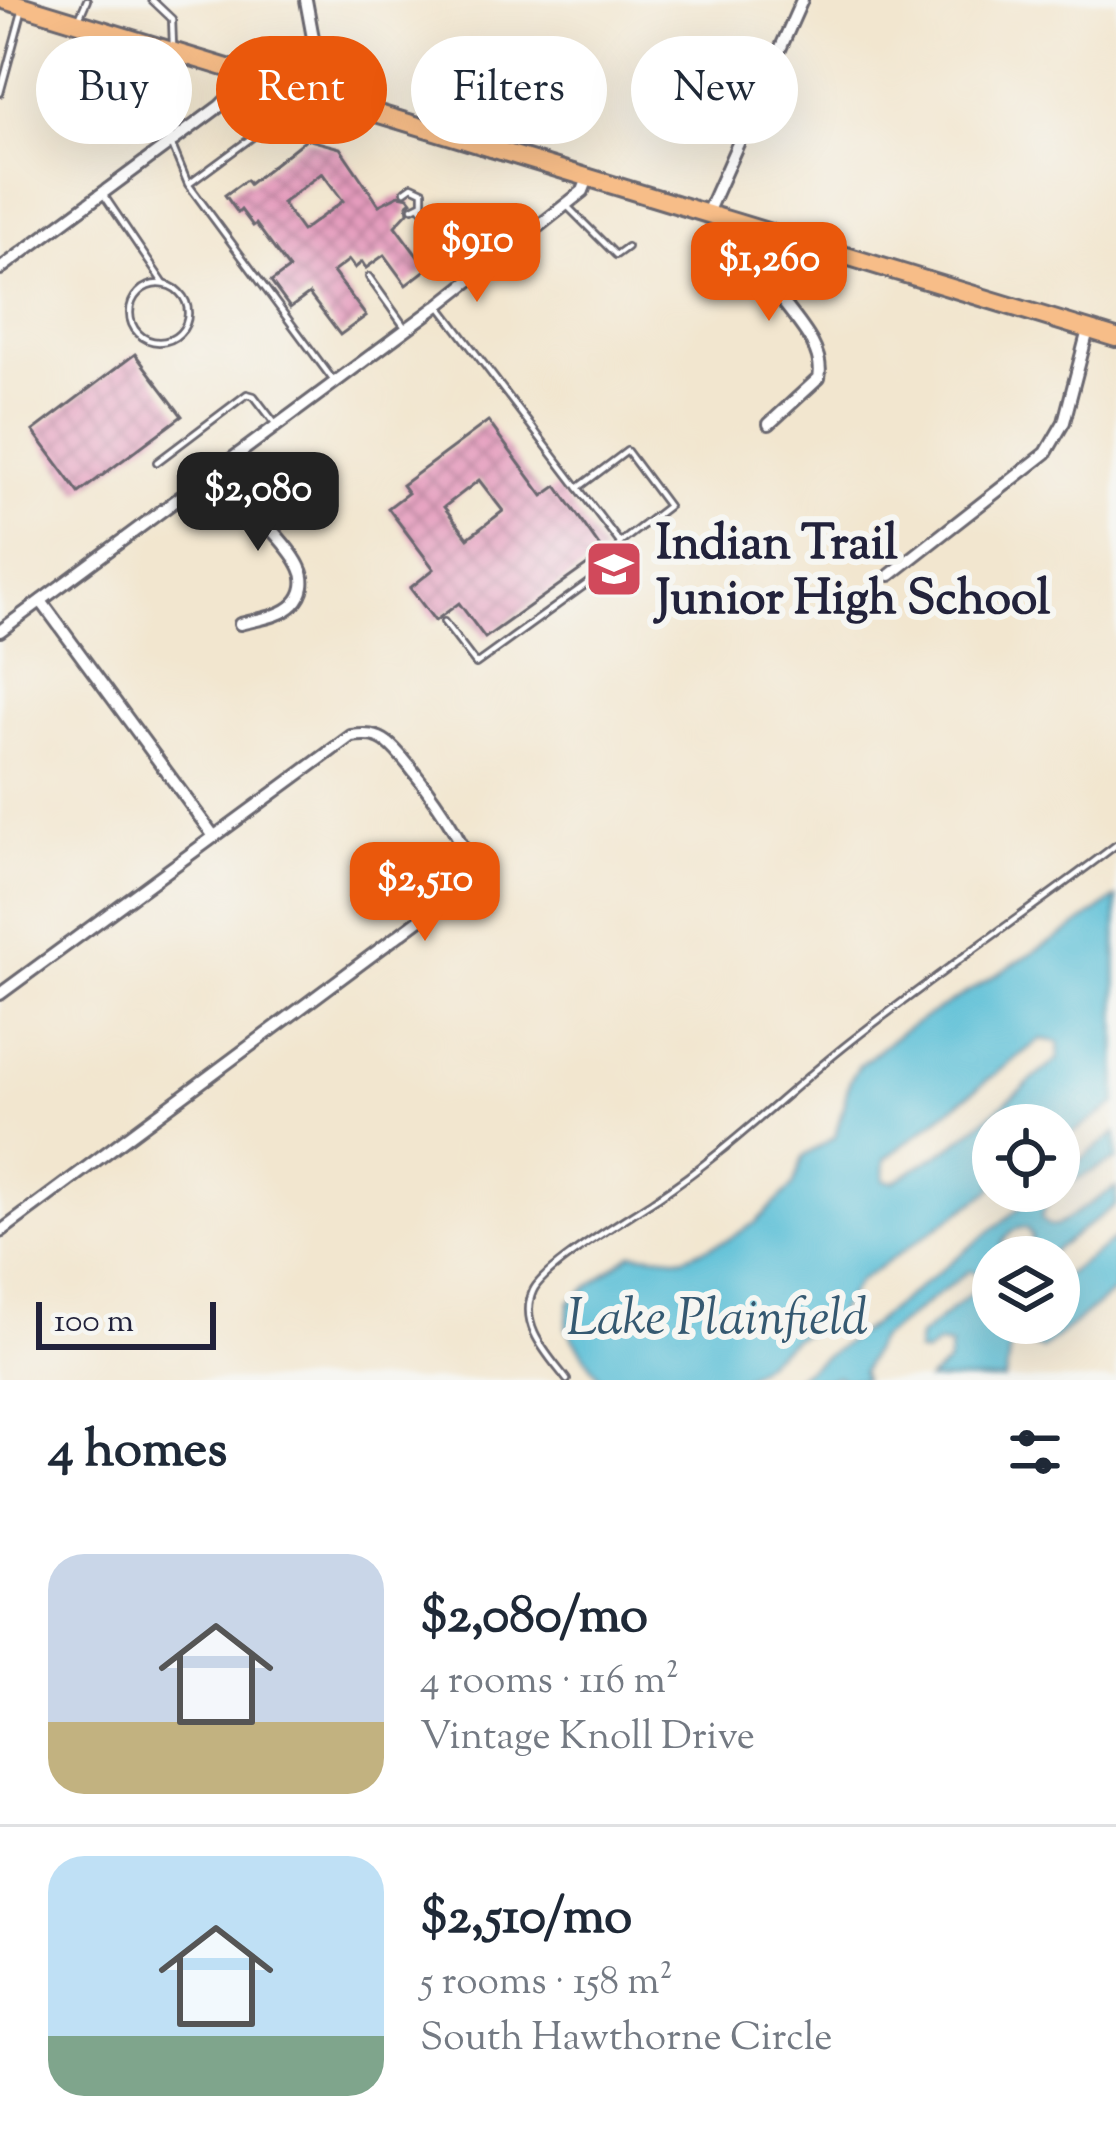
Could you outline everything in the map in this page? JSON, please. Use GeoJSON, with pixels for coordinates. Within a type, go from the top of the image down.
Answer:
{"type":"FeatureCollection","features":[{"type":"Feature","properties":{"kind":"main road"},"geometry":{"type":"LineString","coordinates":[[4,0],[44,6],[77,23],[121,36]]}},
{"type":"Feature","properties":{"kind":"main road"},"geometry":{"type":"LineString","coordinates":[[387,117],[1116,338]]}},
{"type":"Feature","properties":{"kind":"street"},"geometry":{"type":"LineString","coordinates":[[306,0],[313,36]]}},
{"type":"Feature","properties":{"kind":"street"},"geometry":{"type":"LineString","coordinates":[[707,213],[802,0]]}},
{"type":"Feature","properties":{"kind":"street"},"geometry":{"type":"LineString","coordinates":[[192,126],[216,107]]}},
{"type":"Feature","properties":{"kind":"street"},"geometry":{"type":"LineString","coordinates":[[0,269],[170,144]]}},
{"type":"Feature","properties":{"kind":"street"},"geometry":{"type":"LineString","coordinates":[[0,631],[440,305],[584,191],[588,178]]}},
{"type":"Feature","properties":{"kind":"street"},"geometry":{"type":"LineString","coordinates":[[748,226],[747,248],[756,266],[820,359],[815,383],[769,424]]}},
{"type":"Feature","properties":{"kind":"street"},"geometry":{"type":"LineString","coordinates":[[890,574],[1037,464],[1064,422],[1088,330]]}},
{"type":"Feature","properties":{"kind":"street"},"geometry":{"type":"LineString","coordinates":[[216,473],[303,574],[302,593],[294,604],[280,614],[240,624]]}},
{"type":"Feature","properties":{"kind":"street"},"geometry":{"type":"LineString","coordinates":[[41,601],[213,835]]}},
{"type":"Feature","properties":{"kind":"street"},"geometry":{"type":"LineString","coordinates":[[0,994],[343,739],[373,735],[386,742],[461,842],[468,864],[462,884],[450,897],[0,1232]]}},
{"type":"Feature","properties":{"kind":"lane"},"geometry":{"type":"LineString","coordinates":[[77,23],[87,0]]}},
{"type":"Feature","properties":{"kind":"lane"},"geometry":{"type":"LineString","coordinates":[[152,0],[172,19],[172,36]]}},
{"type":"Feature","properties":{"kind":"lane"},"geometry":{"type":"LineString","coordinates":[[0,93],[23,6]]}},
{"type":"Feature","properties":{"kind":"lane"},"geometry":{"type":"LineString","coordinates":[[171,144],[188,184],[335,383]]}},
{"type":"Feature","properties":{"kind":"lane"},"geometry":{"type":"LineString","coordinates":[[188,184],[243,144]]}},
{"type":"Feature","properties":{"kind":"lane"},"geometry":{"type":"LineString","coordinates":[[405,191],[420,188],[425,199],[417,207],[474,278]]}},
{"type":"Feature","properties":{"kind":"lane"},"geometry":{"type":"LineString","coordinates":[[103,194],[165,285],[184,297],[188,319],[175,337],[153,341],[135,329],[131,307],[143,289],[165,285]]}},
{"type":"Feature","properties":{"kind":"lane"},"geometry":{"type":"LineString","coordinates":[[566,205],[616,255],[627,247]]}},
{"type":"Feature","properties":{"kind":"lane"},"geometry":{"type":"LineString","coordinates":[[369,277],[407,330]]}},
{"type":"Feature","properties":{"kind":"lane"},"geometry":{"type":"LineString","coordinates":[[440,305],[620,543]]}},
{"type":"Feature","properties":{"kind":"lane"},"geometry":{"type":"LineString","coordinates":[[158,462],[247,394],[254,396],[278,427]]}},
{"type":"Feature","properties":{"kind":"lane"},"geometry":{"type":"LineString","coordinates":[[445,622],[476,664],[610,566],[620,543],[668,506],[627,451],[578,488]]}},
{"type":"Feature","properties":{"kind":"lane"},"geometry":{"type":"LineString","coordinates":[[567,1380],[533,1331],[528,1308],[534,1286],[559,1264],[680,1184],[748,1132],[792,1088],[857,1036],[1116,845]]}},
{"type":"Feature","properties":{"kind":"water","name":"Lake Plainfield"},"geometry":{"type":"Polygon","coordinates":[[[1116,898],[1116,1104],[1080,1129],[1080,1104],[1004,1104],[1058,1059],[1059,1042],[1041,1039],[885,1159],[884,1180],[894,1182],[972,1130],[972,1203],[858,1282],[830,1324],[795,1338],[741,1380],[601,1380],[566,1327],[570,1301],[632,1253],[682,1258],[755,1223],[793,1186],[803,1157],[835,1137],[850,1080],[859,1066],[901,1032],[1116,898]]]}},
{"type":"Feature","properties":{"kind":"water","name":"Lake Plainfield"},"geometry":{"type":"Polygon","coordinates":[[[1116,1133],[1116,1160],[1080,1178],[1080,1160],[1116,1133]]]}},
{"type":"Feature","properties":{"kind":"water","name":"Lake Plainfield"},"geometry":{"type":"Polygon","coordinates":[[[1116,1187],[1116,1205],[1074,1236],[1032,1236],[1021,1228],[1008,1236],[984,1236],[1014,1212],[1043,1212],[1041,1218],[1056,1226],[1116,1187]]]}},
{"type":"Feature","properties":{"kind":"water","name":"Lake Plainfield"},"geometry":{"type":"Polygon","coordinates":[[[1116,1238],[1116,1290],[1080,1319],[1080,1265],[1116,1238]]]}},
{"type":"Feature","properties":{"kind":"water","name":"Lake Plainfield"},"geometry":{"type":"Polygon","coordinates":[[[972,1245],[972,1271],[877,1341],[862,1372],[864,1380],[837,1376],[791,1380],[870,1326],[972,1245]]]}},
{"type":"Feature","properties":{"kind":"water","name":"Lake Plainfield"},"geometry":{"type":"Polygon","coordinates":[[[972,1293],[972,1344],[1011,1344],[1005,1380],[928,1380],[948,1363],[951,1346],[938,1344],[925,1354],[917,1352],[919,1337],[972,1293]]]}},
{"type":"Feature","properties":{"kind":"building"},"geometry":{"type":"Polygon","coordinates":[[[300,144],[340,148],[379,205],[399,195],[412,201],[395,226],[427,269],[406,285],[384,255],[366,268],[362,262],[355,268],[349,260],[333,272],[366,316],[340,335],[309,294],[290,308],[271,282],[289,269],[256,224],[241,210],[238,213],[225,195],[246,180],[249,184],[300,144]],[[322,173],[282,203],[302,231],[343,201],[322,173]]]}},
{"type":"Feature","properties":{"kind":"building"},"geometry":{"type":"Polygon","coordinates":[[[135,354],[182,416],[79,493],[33,431],[135,354]]]}},
{"type":"Feature","properties":{"kind":"building"},"geometry":{"type":"Polygon","coordinates":[[[488,421],[543,496],[557,486],[604,553],[485,638],[459,603],[435,621],[410,588],[434,569],[388,508],[408,493],[402,485],[488,421]],[[479,480],[444,507],[468,538],[503,511],[479,480]]]}},
{"type":"Feature","properties":{"kind":"place","name":"Indian Trail Junior High School"},"geometry":{"type":"Point","coordinates":[614,569]}}]}
